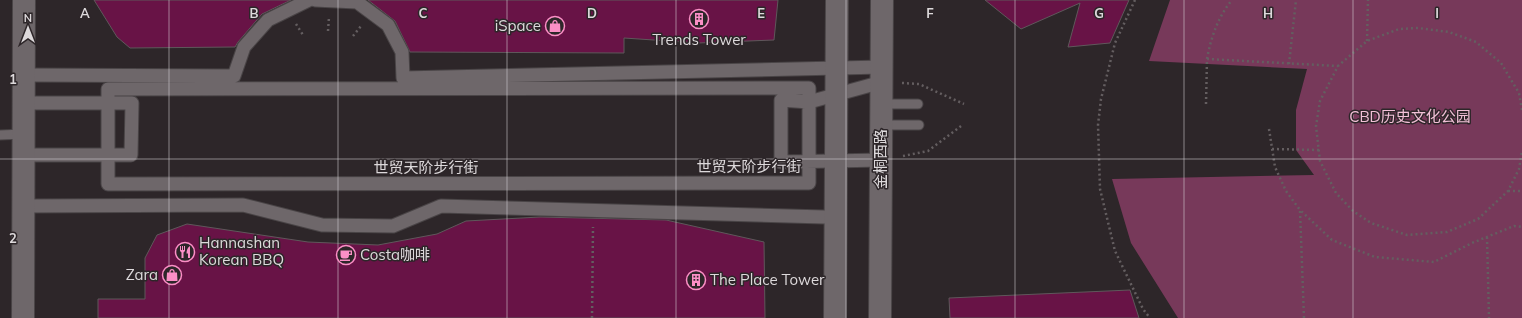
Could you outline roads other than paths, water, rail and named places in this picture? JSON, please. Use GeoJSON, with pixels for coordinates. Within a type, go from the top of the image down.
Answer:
{"type":"FeatureCollection","features":[{"type":"Feature","properties":{"kind":"main road"},"geometry":{"type":"LineString","coordinates":[[23,318],[24,0]]}},
{"type":"Feature","properties":{"kind":"main road"},"geometry":{"type":"LineString","coordinates":[[835,318],[837,0]]}},
{"type":"Feature","properties":{"kind":"main road","name":"金桐西路"},"geometry":{"type":"LineString","coordinates":[[880,318],[882,0]]}},
{"type":"Feature","properties":{"kind":"street"},"geometry":{"type":"LineString","coordinates":[[24,75],[234,76],[244,47],[268,20],[309,0]]}},
{"type":"Feature","properties":{"kind":"street"},"geometry":{"type":"LineString","coordinates":[[314,0],[358,2],[388,25],[402,52],[403,78],[836,68],[882,75]]}},
{"type":"Feature","properties":{"kind":"street"},"geometry":{"type":"LineString","coordinates":[[881,160],[781,162],[781,100],[809,102],[836,95],[882,75]]}},
{"type":"Feature","properties":{"kind":"street","name":"世贸天阶步行街"},"geometry":{"type":"LineString","coordinates":[[809,88],[809,184],[108,184],[108,103],[108,89],[809,88]]}},
{"type":"Feature","properties":{"kind":"street"},"geometry":{"type":"LineString","coordinates":[[24,103],[132,103],[131,155],[108,155],[24,144]]}},
{"type":"Feature","properties":{"kind":"street"},"geometry":{"type":"LineString","coordinates":[[24,206],[243,205],[322,225],[393,226],[441,206],[824,217]]}},
{"type":"Feature","properties":{"kind":"lane"},"geometry":{"type":"LineString","coordinates":[[881,115],[918,104]]}},
{"type":"Feature","properties":{"kind":"lane"},"geometry":{"type":"LineString","coordinates":[[881,115],[919,125]]}},
{"type":"Feature","properties":{"kind":"lane"},"geometry":{"type":"LineString","coordinates":[[0,134],[24,144]]}},
{"type":"Feature","properties":{"kind":"place","name":"Trends Tower"},"geometry":{"type":"Point","coordinates":[699,19]}},
{"type":"Feature","properties":{"kind":"place","name":"iSpace"},"geometry":{"type":"Point","coordinates":[555,26]}},
{"type":"Feature","properties":{"kind":"place","name":"Hannashan Korean BBQ"},"geometry":{"type":"Point","coordinates":[185,252]}},
{"type":"Feature","properties":{"kind":"place","name":"Costa咖啡"},"geometry":{"type":"Point","coordinates":[346,255]}},
{"type":"Feature","properties":{"kind":"place","name":"Zara"},"geometry":{"type":"Point","coordinates":[172,275]}},
{"type":"Feature","properties":{"kind":"place","name":"The Place Tower"},"geometry":{"type":"Point","coordinates":[696,280]}},
{"type":"Feature","properties":{"kind":"park label","name":"CBD历史文化公园"},"geometry":{"type":"Point","coordinates":[1410,117]}}]}
